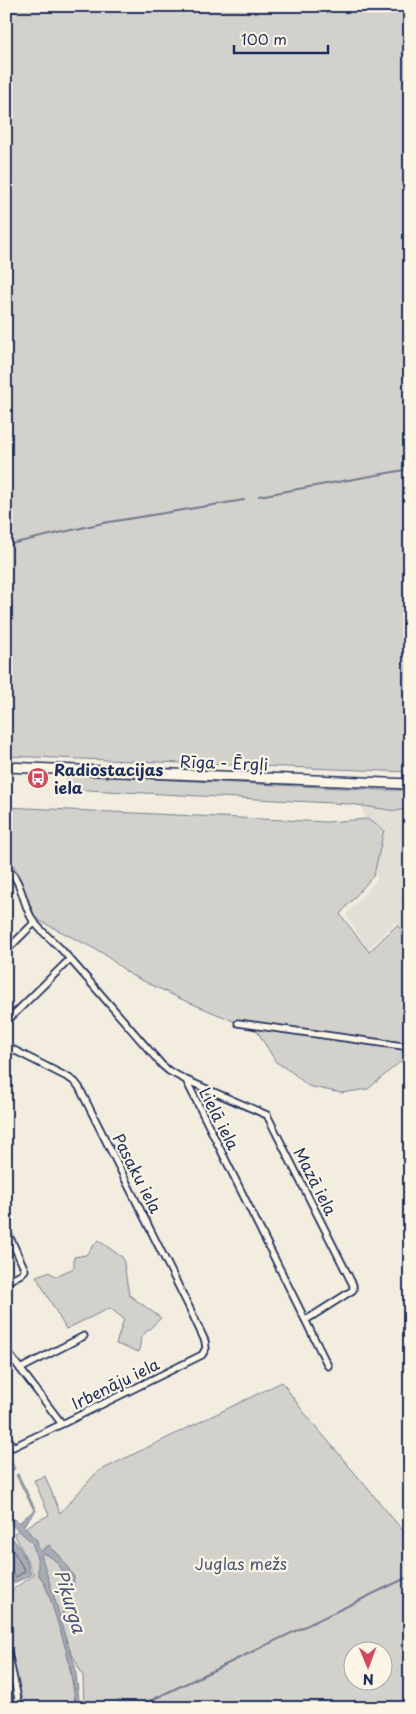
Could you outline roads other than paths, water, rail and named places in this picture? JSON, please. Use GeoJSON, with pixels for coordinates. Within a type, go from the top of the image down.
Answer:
{"type":"FeatureCollection","features":[{"type":"Feature","properties":{"kind":"main road","name":"Rīga - Ērgļi"},"geometry":{"type":"LineString","coordinates":[[6,767],[410,784]]}},
{"type":"Feature","properties":{"kind":"street","name":"Lielā iela"},"geometry":{"type":"LineString","coordinates":[[6,869],[11,871],[16,879],[29,915],[162,1064],[169,1071],[186,1080],[328,1366]]}},
{"type":"Feature","properties":{"kind":"street"},"geometry":{"type":"LineString","coordinates":[[6,951],[35,922]]}},
{"type":"Feature","properties":{"kind":"street"},"geometry":{"type":"LineString","coordinates":[[6,1022],[70,960]]}},
{"type":"Feature","properties":{"kind":"street"},"geometry":{"type":"LineString","coordinates":[[238,1023],[410,1047]]}},
{"type":"Feature","properties":{"kind":"street","name":"Pasaku iela"},"geometry":{"type":"LineString","coordinates":[[6,1046],[69,1078],[79,1087],[182,1293],[205,1341],[206,1348]]}},
{"type":"Feature","properties":{"kind":"street","name":"Mazā iela"},"geometry":{"type":"LineString","coordinates":[[186,1080],[268,1115],[353,1285],[353,1290],[306,1320]]}},
{"type":"Feature","properties":{"kind":"street"},"geometry":{"type":"LineString","coordinates":[[6,1229],[25,1270],[6,1282]]}},
{"type":"Feature","properties":{"kind":"street"},"geometry":{"type":"LineString","coordinates":[[20,1369],[84,1336]]}},
{"type":"Feature","properties":{"kind":"street","name":"Irbenāju iela"},"geometry":{"type":"LineString","coordinates":[[6,1350],[62,1424],[202,1355],[206,1348]]}},
{"type":"Feature","properties":{"kind":"street"},"geometry":{"type":"LineString","coordinates":[[6,1434],[13,1448],[62,1424]]}},
{"type":"Feature","properties":{"kind":"street"},"geometry":{"type":"LineString","coordinates":[[6,1643],[20,1708]]}},
{"type":"Feature","properties":{"kind":"water"},"geometry":{"type":"Polygon","coordinates":[[[18,1474],[36,1511],[23,1526],[37,1540],[38,1548],[41,1551],[49,1545],[60,1556],[74,1577],[73,1588],[62,1616],[60,1621],[75,1666],[80,1708],[76,1708],[75,1691],[67,1653],[50,1598],[44,1582],[38,1574],[38,1562],[32,1542],[6,1520],[6,1513],[19,1523],[34,1510],[16,1475],[18,1474]],[[43,1553],[41,1555],[60,1617],[62,1616],[70,1585],[56,1562],[43,1553]]]}},
{"type":"Feature","properties":{"kind":"water"},"geometry":{"type":"Polygon","coordinates":[[[6,1532],[22,1552],[31,1575],[13,1583],[6,1572],[6,1532]]]}},
{"type":"Feature","properties":{"kind":"waterway"},"geometry":{"type":"LineString","coordinates":[[259,496],[410,469]]}},
{"type":"Feature","properties":{"kind":"waterway"},"geometry":{"type":"LineString","coordinates":[[6,545],[103,523],[244,500]]}},
{"type":"Feature","properties":{"kind":"waterway"},"geometry":{"type":"LineString","coordinates":[[135,1708],[410,1576]]}},
{"type":"Feature","properties":{"kind":"place","name":"Radiostacijas iela"},"geometry":{"type":"Point","coordinates":[38,778]}},
{"type":"Feature","properties":{"kind":"park label","name":"Juglas mežs"},"geometry":{"type":"Point","coordinates":[241,1563]}},
{"type":"Feature","properties":{"kind":"water label","name":"Piķurga"},"geometry":{"type":"Point","coordinates":[71,1601]}}]}
